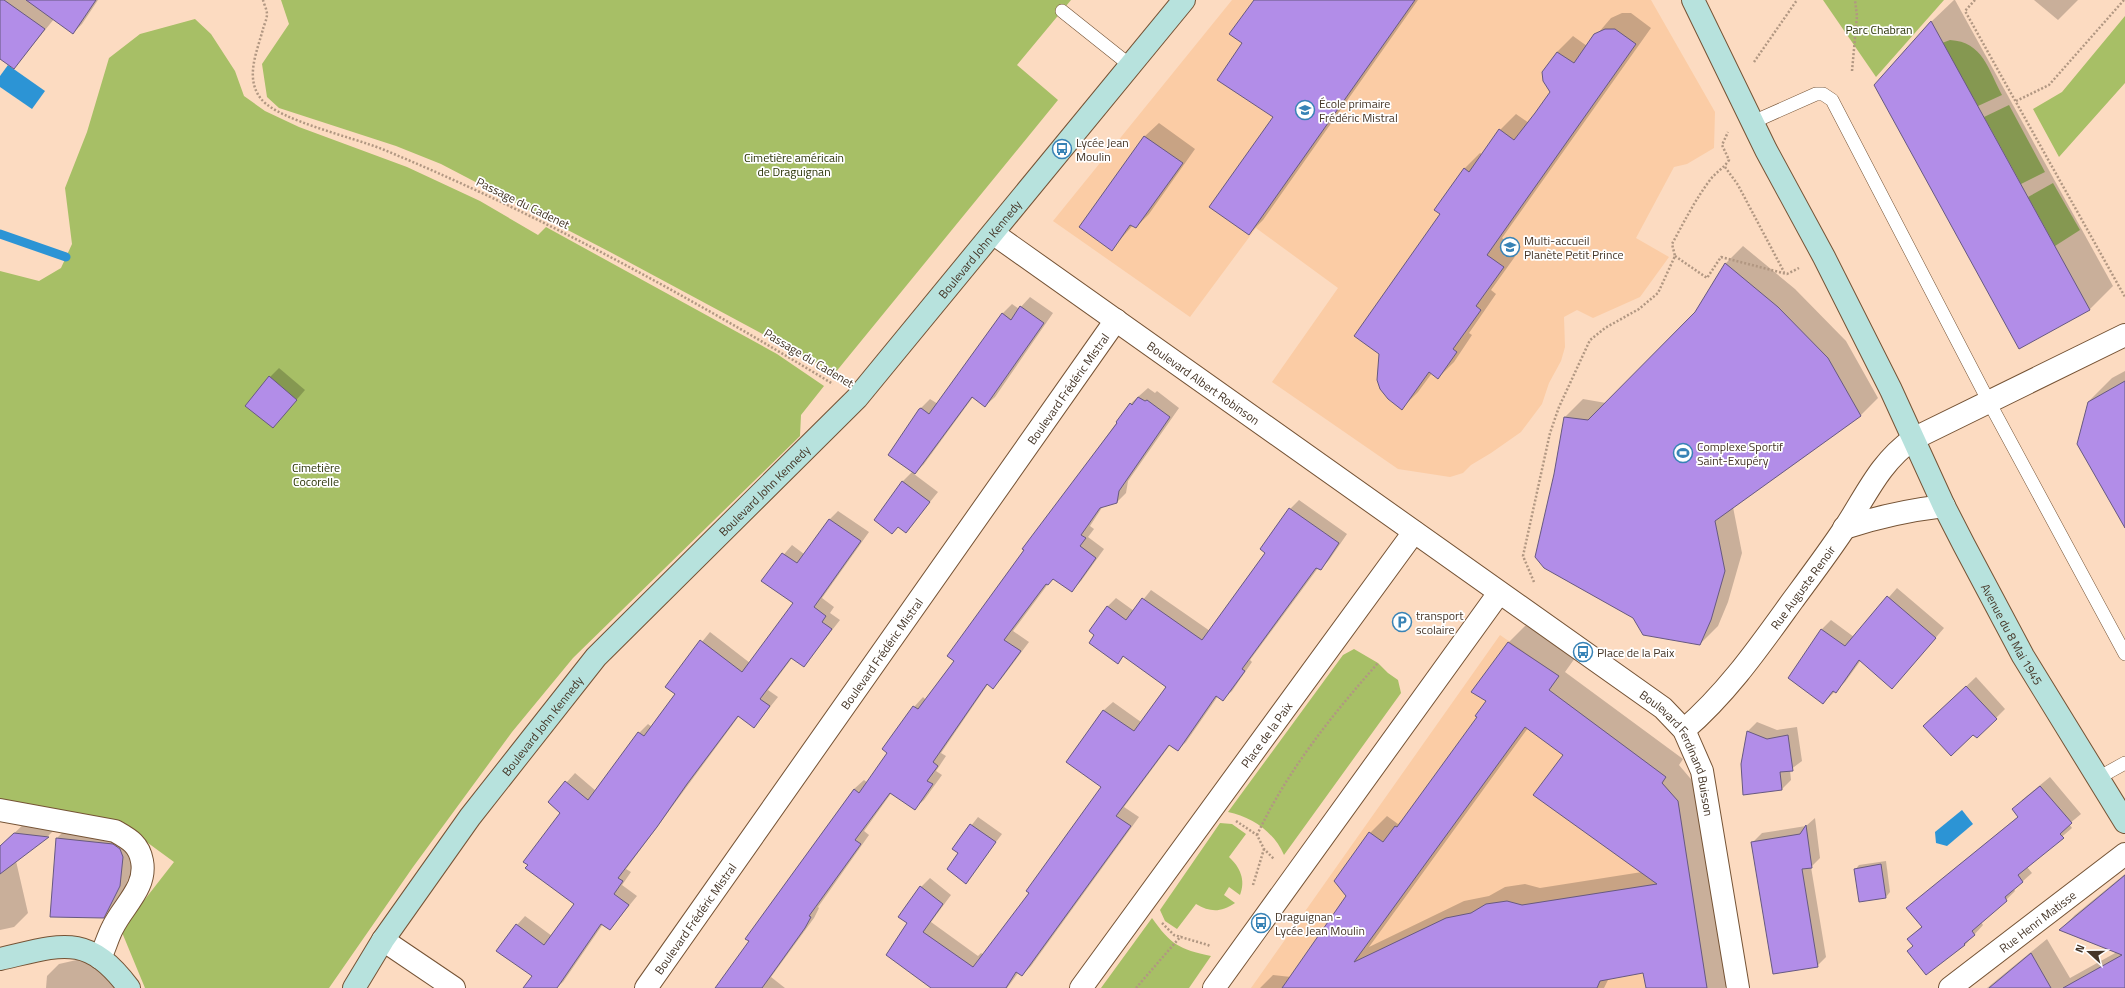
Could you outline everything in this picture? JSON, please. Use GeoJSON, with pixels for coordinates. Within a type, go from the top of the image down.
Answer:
{"type":"FeatureCollection","features":[{"type":"Feature","properties":{"kind":"street","name":"Boulevard John Kennedy"},"geometry":{"type":"LineString","coordinates":[[354,988],[383,940],[470,817],[596,657],[857,398],[994,234],[1184,0]]}},
{"type":"Feature","properties":{"kind":"street","name":"Avenue du 8 Mai 1945"},"geometry":{"type":"LineString","coordinates":[[1693,0],[1753,122],[1892,390],[1944,506],[2023,656],[2125,822]]}},
{"type":"Feature","properties":{"kind":"street","name":"Boulevard Albert Robinson"},"geometry":{"type":"LineString","coordinates":[[994,234],[1414,532]]}},
{"type":"Feature","properties":{"kind":"street","name":"Boulevard Frédéric Mistral"},"geometry":{"type":"LineString","coordinates":[[646,988],[1116,320]]}},
{"type":"Feature","properties":{"kind":"street","name":"Rue Auguste Renoir"},"geometry":{"type":"LineString","coordinates":[[1684,730],[1716,701],[1747,665],[1844,528],[1877,474],[1902,447],[1913,439],[2125,335]]}},
{"type":"Feature","properties":{"kind":"street"},"geometry":{"type":"LineString","coordinates":[[1844,528],[1867,520],[1905,511],[1944,506]]}},
{"type":"Feature","properties":{"kind":"street"},"geometry":{"type":"LineString","coordinates":[[1214,988],[1499,593],[1414,532]]}},
{"type":"Feature","properties":{"kind":"street","name":"Place de la Paix"},"geometry":{"type":"LineString","coordinates":[[1081,988],[1414,532]]}},
{"type":"Feature","properties":{"kind":"street","name":"Boulevard Ferdinand Buisson"},"geometry":{"type":"LineString","coordinates":[[1499,593],[1663,708],[1684,730],[1702,771],[1738,988]]}},
{"type":"Feature","properties":{"kind":"street"},"geometry":{"type":"LineString","coordinates":[[0,810],[115,831],[130,839],[140,850],[142,879],[113,927],[100,958]]}},
{"type":"Feature","properties":{"kind":"street","name":"Rue Henri Matisse"},"geometry":{"type":"LineString","coordinates":[[1950,988],[2125,854]]}},
{"type":"Feature","properties":{"kind":"street"},"geometry":{"type":"LineString","coordinates":[[383,940],[454,988]]}},
{"type":"Feature","properties":{"kind":"street"},"geometry":{"type":"LineString","coordinates":[[0,959],[44,949],[74,946],[90,951],[100,958],[125,982]]}},
{"type":"Feature","properties":{"kind":"lane"},"geometry":{"type":"LineString","coordinates":[[1062,11],[1131,66]]}},
{"type":"Feature","properties":{"kind":"lane"},"geometry":{"type":"LineString","coordinates":[[1753,122],[1816,94],[1823,94],[1832,100],[1990,402],[2125,654]]}},
{"type":"Feature","properties":{"kind":"lane"},"geometry":{"type":"LineString","coordinates":[[2098,778],[2125,763]]}},
{"type":"Feature","properties":{"kind":"path","name":"Passage du Cadenet"},"geometry":{"type":"LineString","coordinates":[[263,0],[267,14],[252,76],[256,91],[263,101],[283,116],[367,143],[450,177],[543,222],[661,284],[761,340],[857,398]]}},
{"type":"Feature","properties":{"kind":"path"},"geometry":{"type":"LineString","coordinates":[[1752,64],[1797,0]]}},
{"type":"Feature","properties":{"kind":"path"},"geometry":{"type":"LineString","coordinates":[[1852,70],[1857,16],[1855,0]]}},
{"type":"Feature","properties":{"kind":"path"},"geometry":{"type":"LineString","coordinates":[[1975,0],[1965,11],[2125,297]]}},
{"type":"Feature","properties":{"kind":"path"},"geometry":{"type":"LineString","coordinates":[[2016,101],[2049,85],[2124,0]]}},
{"type":"Feature","properties":{"kind":"path"},"geometry":{"type":"LineString","coordinates":[[1534,588],[1534,580],[1523,556],[1550,433],[1559,407],[1590,340],[1604,328],[1639,309],[1658,293],[1675,256],[1672,244],[1692,208],[1713,176],[1725,167],[1729,160]]}},
{"type":"Feature","properties":{"kind":"path"},"geometry":{"type":"LineString","coordinates":[[1725,167],[1738,185],[1784,273]]}},
{"type":"Feature","properties":{"kind":"path"},"geometry":{"type":"LineString","coordinates":[[1675,256],[1707,278],[1721,257],[1787,274],[1800,268]]}},
{"type":"Feature","properties":{"kind":"path"},"geometry":{"type":"LineString","coordinates":[[1257,835],[1267,812],[1318,734],[1378,663]]}},
{"type":"Feature","properties":{"kind":"path"},"geometry":{"type":"LineString","coordinates":[[1216,803],[1224,817],[1236,821],[1257,835],[1264,849],[1276,860]]}},
{"type":"Feature","properties":{"kind":"path"},"geometry":{"type":"LineString","coordinates":[[1139,908],[1153,912],[1164,926],[1174,935],[1208,945],[1214,950]]}},
{"type":"Feature","properties":{"kind":"path"},"geometry":{"type":"LineString","coordinates":[[1136,988],[1181,936]]}},
{"type":"Feature","properties":{"kind":"shaded area"},"geometry":{"type":"Polygon","coordinates":[[[1232,0],[1651,0],[1715,112],[1714,148],[1687,164],[1674,167],[1636,238],[1669,257],[1640,297],[1593,318],[1577,310],[1564,317],[1565,347],[1561,361],[1549,383],[1542,404],[1521,432],[1471,465],[1463,473],[1450,477],[1398,469],[1272,382],[1338,288],[1256,228],[1190,317],[1053,221],[1232,0]]]}},
{"type":"Feature","properties":{"kind":"shaded area"},"geometry":{"type":"Polygon","coordinates":[[[1500,635],[1559,676],[1549,690],[1666,777],[1663,783],[1678,801],[1707,988],[1251,988],[1500,635]]]}},
{"type":"Feature","properties":{"kind":"green space","name":"Cimetière américain de Draguignan"},"geometry":{"type":"Polygon","coordinates":[[[281,0],[1071,0],[1017,65],[1058,100],[835,373],[610,252],[441,164],[396,146],[279,108],[267,97],[262,64],[289,24],[281,0]]]}},
{"type":"Feature","properties":{"kind":"green space","name":"Parc Chabran"},"geometry":{"type":"Polygon","coordinates":[[[1823,0],[1944,0],[1876,77],[1823,0]]]}},
{"type":"Feature","properties":{"kind":"green space"},"geometry":{"type":"Polygon","coordinates":[[[2125,16],[2125,83],[2059,157],[2033,109],[2062,92],[2125,16]]]}},
{"type":"Feature","properties":{"kind":"green space","name":"Cimetière Cocorelle"},"geometry":{"type":"Polygon","coordinates":[[[195,19],[211,34],[235,71],[244,96],[265,111],[299,127],[407,167],[480,201],[538,235],[546,227],[777,354],[824,386],[801,415],[800,436],[573,658],[512,732],[413,867],[329,988],[145,988],[121,930],[174,862],[122,824],[0,800],[0,271],[39,281],[61,268],[72,244],[65,188],[87,132],[109,58],[140,34],[195,19]]]}},
{"type":"Feature","properties":{"kind":"green space"},"geometry":{"type":"Polygon","coordinates":[[[1950,40],[1961,42],[1977,51],[1983,58],[2002,95],[1978,106],[1942,43],[1950,40]]]}},
{"type":"Feature","properties":{"kind":"green space"},"geometry":{"type":"Polygon","coordinates":[[[2009,105],[2045,172],[2021,184],[1984,117],[2009,105]]]}},
{"type":"Feature","properties":{"kind":"green space"},"geometry":{"type":"Polygon","coordinates":[[[2053,183],[2080,230],[2055,246],[2028,197],[2053,183]]]}},
{"type":"Feature","properties":{"kind":"green space"},"geometry":{"type":"Polygon","coordinates":[[[1354,649],[1378,663],[1398,680],[1401,693],[1284,855],[1274,839],[1261,827],[1237,814],[1228,812],[1343,655],[1354,649]]]}},
{"type":"Feature","properties":{"kind":"green space"},"geometry":{"type":"Polygon","coordinates":[[[1220,823],[1232,824],[1246,834],[1229,857],[1239,869],[1241,874],[1242,889],[1240,895],[1229,887],[1224,895],[1235,903],[1220,910],[1206,909],[1196,904],[1177,929],[1165,921],[1160,910],[1220,823]]]}},
{"type":"Feature","properties":{"kind":"green space"},"geometry":{"type":"Polygon","coordinates":[[[1152,918],[1171,940],[1183,948],[1211,956],[1189,988],[1101,988],[1152,918]]]}},
{"type":"Feature","properties":{"kind":"water"},"geometry":{"type":"Polygon","coordinates":[[[8,65],[45,91],[32,109],[0,87],[0,76],[8,65]]]}},
{"type":"Feature","properties":{"kind":"water"},"geometry":{"type":"Polygon","coordinates":[[[1962,810],[1973,824],[1947,846],[1936,843],[1935,832],[1962,810]]]}},
{"type":"Feature","properties":{"kind":"building"},"geometry":{"type":"Polygon","coordinates":[[[0,0],[4,0],[45,29],[14,69],[0,59],[0,0]]]}},
{"type":"Feature","properties":{"kind":"building"},"geometry":{"type":"Polygon","coordinates":[[[26,0],[96,0],[73,34],[26,0]]]}},
{"type":"Feature","properties":{"kind":"building"},"geometry":{"type":"Polygon","coordinates":[[[1254,0],[1415,0],[1249,235],[1209,207],[1273,117],[1217,80],[1242,43],[1229,34],[1254,0]]]}},
{"type":"Feature","properties":{"kind":"building"},"geometry":{"type":"Polygon","coordinates":[[[1931,21],[2090,310],[2019,349],[1874,85],[1931,21]]]}},
{"type":"Feature","properties":{"kind":"building"},"geometry":{"type":"Polygon","coordinates":[[[1605,29],[1615,29],[1636,44],[1487,255],[1504,267],[1476,306],[1481,310],[1453,349],[1457,352],[1438,379],[1429,372],[1402,410],[1388,399],[1380,389],[1377,380],[1379,354],[1354,336],[1440,214],[1434,210],[1464,168],[1469,172],[1499,129],[1514,140],[1535,113],[1550,92],[1543,81],[1542,72],[1557,52],[1574,63],[1594,34],[1605,29]]]}},
{"type":"Feature","properties":{"kind":"building"},"geometry":{"type":"Polygon","coordinates":[[[1144,136],[1183,163],[1136,228],[1130,225],[1112,251],[1079,227],[1144,136]]]}},
{"type":"Feature","properties":{"kind":"building","name":"Complexe Sportif Saint-Exupéry"},"geometry":{"type":"Polygon","coordinates":[[[1725,263],[1778,307],[1828,358],[1861,416],[1715,521],[1725,571],[1711,620],[1700,645],[1643,635],[1633,618],[1544,568],[1535,557],[1554,474],[1564,417],[1588,420],[1695,312],[1725,263]]]}},
{"type":"Feature","properties":{"kind":"building"},"geometry":{"type":"Polygon","coordinates":[[[1020,306],[1044,323],[985,407],[972,397],[915,474],[888,455],[919,409],[921,408],[929,414],[1002,313],[1011,320],[1020,306]]]}},
{"type":"Feature","properties":{"kind":"building"},"geometry":{"type":"Polygon","coordinates":[[[269,376],[297,400],[273,428],[245,406],[269,376]]]}},
{"type":"Feature","properties":{"kind":"building"},"geometry":{"type":"Polygon","coordinates":[[[2125,381],[2125,528],[2077,444],[2088,402],[2125,381]]]}},
{"type":"Feature","properties":{"kind":"building"},"geometry":{"type":"Polygon","coordinates":[[[1138,397],[1145,401],[1147,400],[1170,417],[1119,491],[1117,503],[1100,508],[1081,535],[1086,538],[1080,546],[1096,558],[1072,592],[1053,579],[1048,585],[1046,584],[1004,640],[1021,651],[993,689],[987,684],[933,762],[938,766],[927,781],[933,784],[915,810],[890,793],[855,840],[861,844],[809,916],[811,917],[805,928],[762,988],[715,988],[749,941],[745,939],[854,789],[859,793],[887,753],[882,749],[913,706],[918,709],[954,661],[947,656],[1024,550],[1022,549],[1117,423],[1116,422],[1130,403],[1132,405],[1138,397]]]}},
{"type":"Feature","properties":{"kind":"building"},"geometry":{"type":"Polygon","coordinates":[[[902,481],[930,502],[906,533],[898,527],[892,534],[874,520],[902,481]]]}},
{"type":"Feature","properties":{"kind":"building"},"geometry":{"type":"Polygon","coordinates":[[[1289,508],[1339,543],[1321,570],[1316,568],[1242,669],[1245,671],[1223,701],[1216,696],[1178,751],[1169,745],[1116,816],[1131,826],[1022,976],[1016,972],[1006,988],[931,988],[886,955],[907,923],[898,917],[920,886],[943,904],[923,932],[973,967],[1029,893],[1026,891],[1101,787],[1066,762],[1103,710],[1134,731],[1166,687],[1123,656],[1118,664],[1089,643],[1094,635],[1089,631],[1107,606],[1126,620],[1142,598],[1202,640],[1265,553],[1260,549],[1289,508]]]}},
{"type":"Feature","properties":{"kind":"building"},"geometry":{"type":"Polygon","coordinates":[[[829,519],[861,541],[814,607],[826,616],[822,622],[832,629],[804,667],[791,658],[760,699],[770,706],[754,728],[738,716],[687,784],[657,827],[618,878],[623,881],[614,894],[629,905],[610,930],[601,924],[557,988],[523,988],[532,976],[496,951],[516,924],[544,945],[574,904],[525,868],[528,865],[523,862],[560,813],[548,802],[565,781],[588,800],[638,732],[644,736],[675,694],[665,687],[700,640],[742,672],[793,603],[761,581],[782,553],[797,563],[829,519]]]}},
{"type":"Feature","properties":{"kind":"building"},"geometry":{"type":"Polygon","coordinates":[[[1887,596],[1936,638],[1892,689],[1859,660],[1836,693],[1833,691],[1823,704],[1788,678],[1821,629],[1845,646],[1887,596]]]}},
{"type":"Feature","properties":{"kind":"building"},"geometry":{"type":"Polygon","coordinates":[[[1508,642],[1559,676],[1549,690],[1666,777],[1662,783],[1678,801],[1707,988],[1646,988],[1643,973],[1600,981],[1597,988],[1282,988],[1346,896],[1334,881],[1369,832],[1383,842],[1395,826],[1397,827],[1477,717],[1475,716],[1486,701],[1471,692],[1508,642]],[[1525,727],[1354,962],[1446,918],[1471,913],[1486,904],[1507,901],[1522,905],[1657,884],[1533,795],[1563,755],[1525,727]]]}},
{"type":"Feature","properties":{"kind":"building"},"geometry":{"type":"Polygon","coordinates":[[[1966,686],[1997,719],[1977,738],[1973,735],[1951,756],[1923,726],[1966,686]]]}},
{"type":"Feature","properties":{"kind":"building"},"geometry":{"type":"Polygon","coordinates":[[[1747,731],[1767,739],[1788,735],[1793,771],[1780,772],[1782,790],[1743,795],[1741,764],[1747,731]]]}},
{"type":"Feature","properties":{"kind":"building"},"geometry":{"type":"Polygon","coordinates":[[[2040,786],[2072,823],[2060,834],[2064,838],[2018,875],[2023,882],[2005,897],[2007,901],[1972,931],[1975,935],[1964,944],[1965,945],[1926,975],[1907,951],[1913,946],[1907,939],[1922,927],[1906,908],[2018,817],[2012,809],[2040,786]]]}},
{"type":"Feature","properties":{"kind":"building"},"geometry":{"type":"Polygon","coordinates":[[[970,824],[996,842],[966,884],[947,869],[958,853],[952,849],[970,824]]]}},
{"type":"Feature","properties":{"kind":"building"},"geometry":{"type":"Polygon","coordinates":[[[1806,825],[1812,868],[1802,869],[1818,967],[1773,974],[1751,842],[1800,834],[1806,825]]]}},
{"type":"Feature","properties":{"kind":"building"},"geometry":{"type":"Polygon","coordinates":[[[14,833],[49,837],[0,874],[0,846],[14,833]]]}},
{"type":"Feature","properties":{"kind":"building"},"geometry":{"type":"Polygon","coordinates":[[[56,838],[113,844],[120,849],[123,857],[120,886],[104,918],[50,917],[56,838]]]}},
{"type":"Feature","properties":{"kind":"building"},"geometry":{"type":"Polygon","coordinates":[[[1881,864],[1886,898],[1859,902],[1854,869],[1881,864]]]}},
{"type":"Feature","properties":{"kind":"building"},"geometry":{"type":"Polygon","coordinates":[[[2125,875],[2125,988],[2063,988],[2122,955],[2059,930],[2125,875]]]}},
{"type":"Feature","properties":{"kind":"building"},"geometry":{"type":"Polygon","coordinates":[[[2031,953],[2051,988],[1989,988],[2031,953]]]}},
{"type":"Feature","properties":{"kind":"waterway"},"geometry":{"type":"LineString","coordinates":[[0,234],[66,257]]}},
{"type":"Feature","properties":{"kind":"place","name":"École primaire Frédéric Mistral"},"geometry":{"type":"Point","coordinates":[1305,110]}},
{"type":"Feature","properties":{"kind":"place","name":"Lycée Jean Moulin"},"geometry":{"type":"Point","coordinates":[1062,149]}},
{"type":"Feature","properties":{"kind":"place","name":"Multi-accueil Planète Petit Prince"},"geometry":{"type":"Point","coordinates":[1510,247]}},
{"type":"Feature","properties":{"kind":"place","name":"Complexe Sportif Saint-Exupéry"},"geometry":{"type":"Point","coordinates":[1683,453]}},
{"type":"Feature","properties":{"kind":"place","name":"transport scolaire"},"geometry":{"type":"Point","coordinates":[1402,622]}},
{"type":"Feature","properties":{"kind":"place","name":"Place de la Paix"},"geometry":{"type":"Point","coordinates":[1583,652]}},
{"type":"Feature","properties":{"kind":"place","name":"Draguignan - Lycée Jean Moulin"},"geometry":{"type":"Point","coordinates":[1261,923]}}]}
